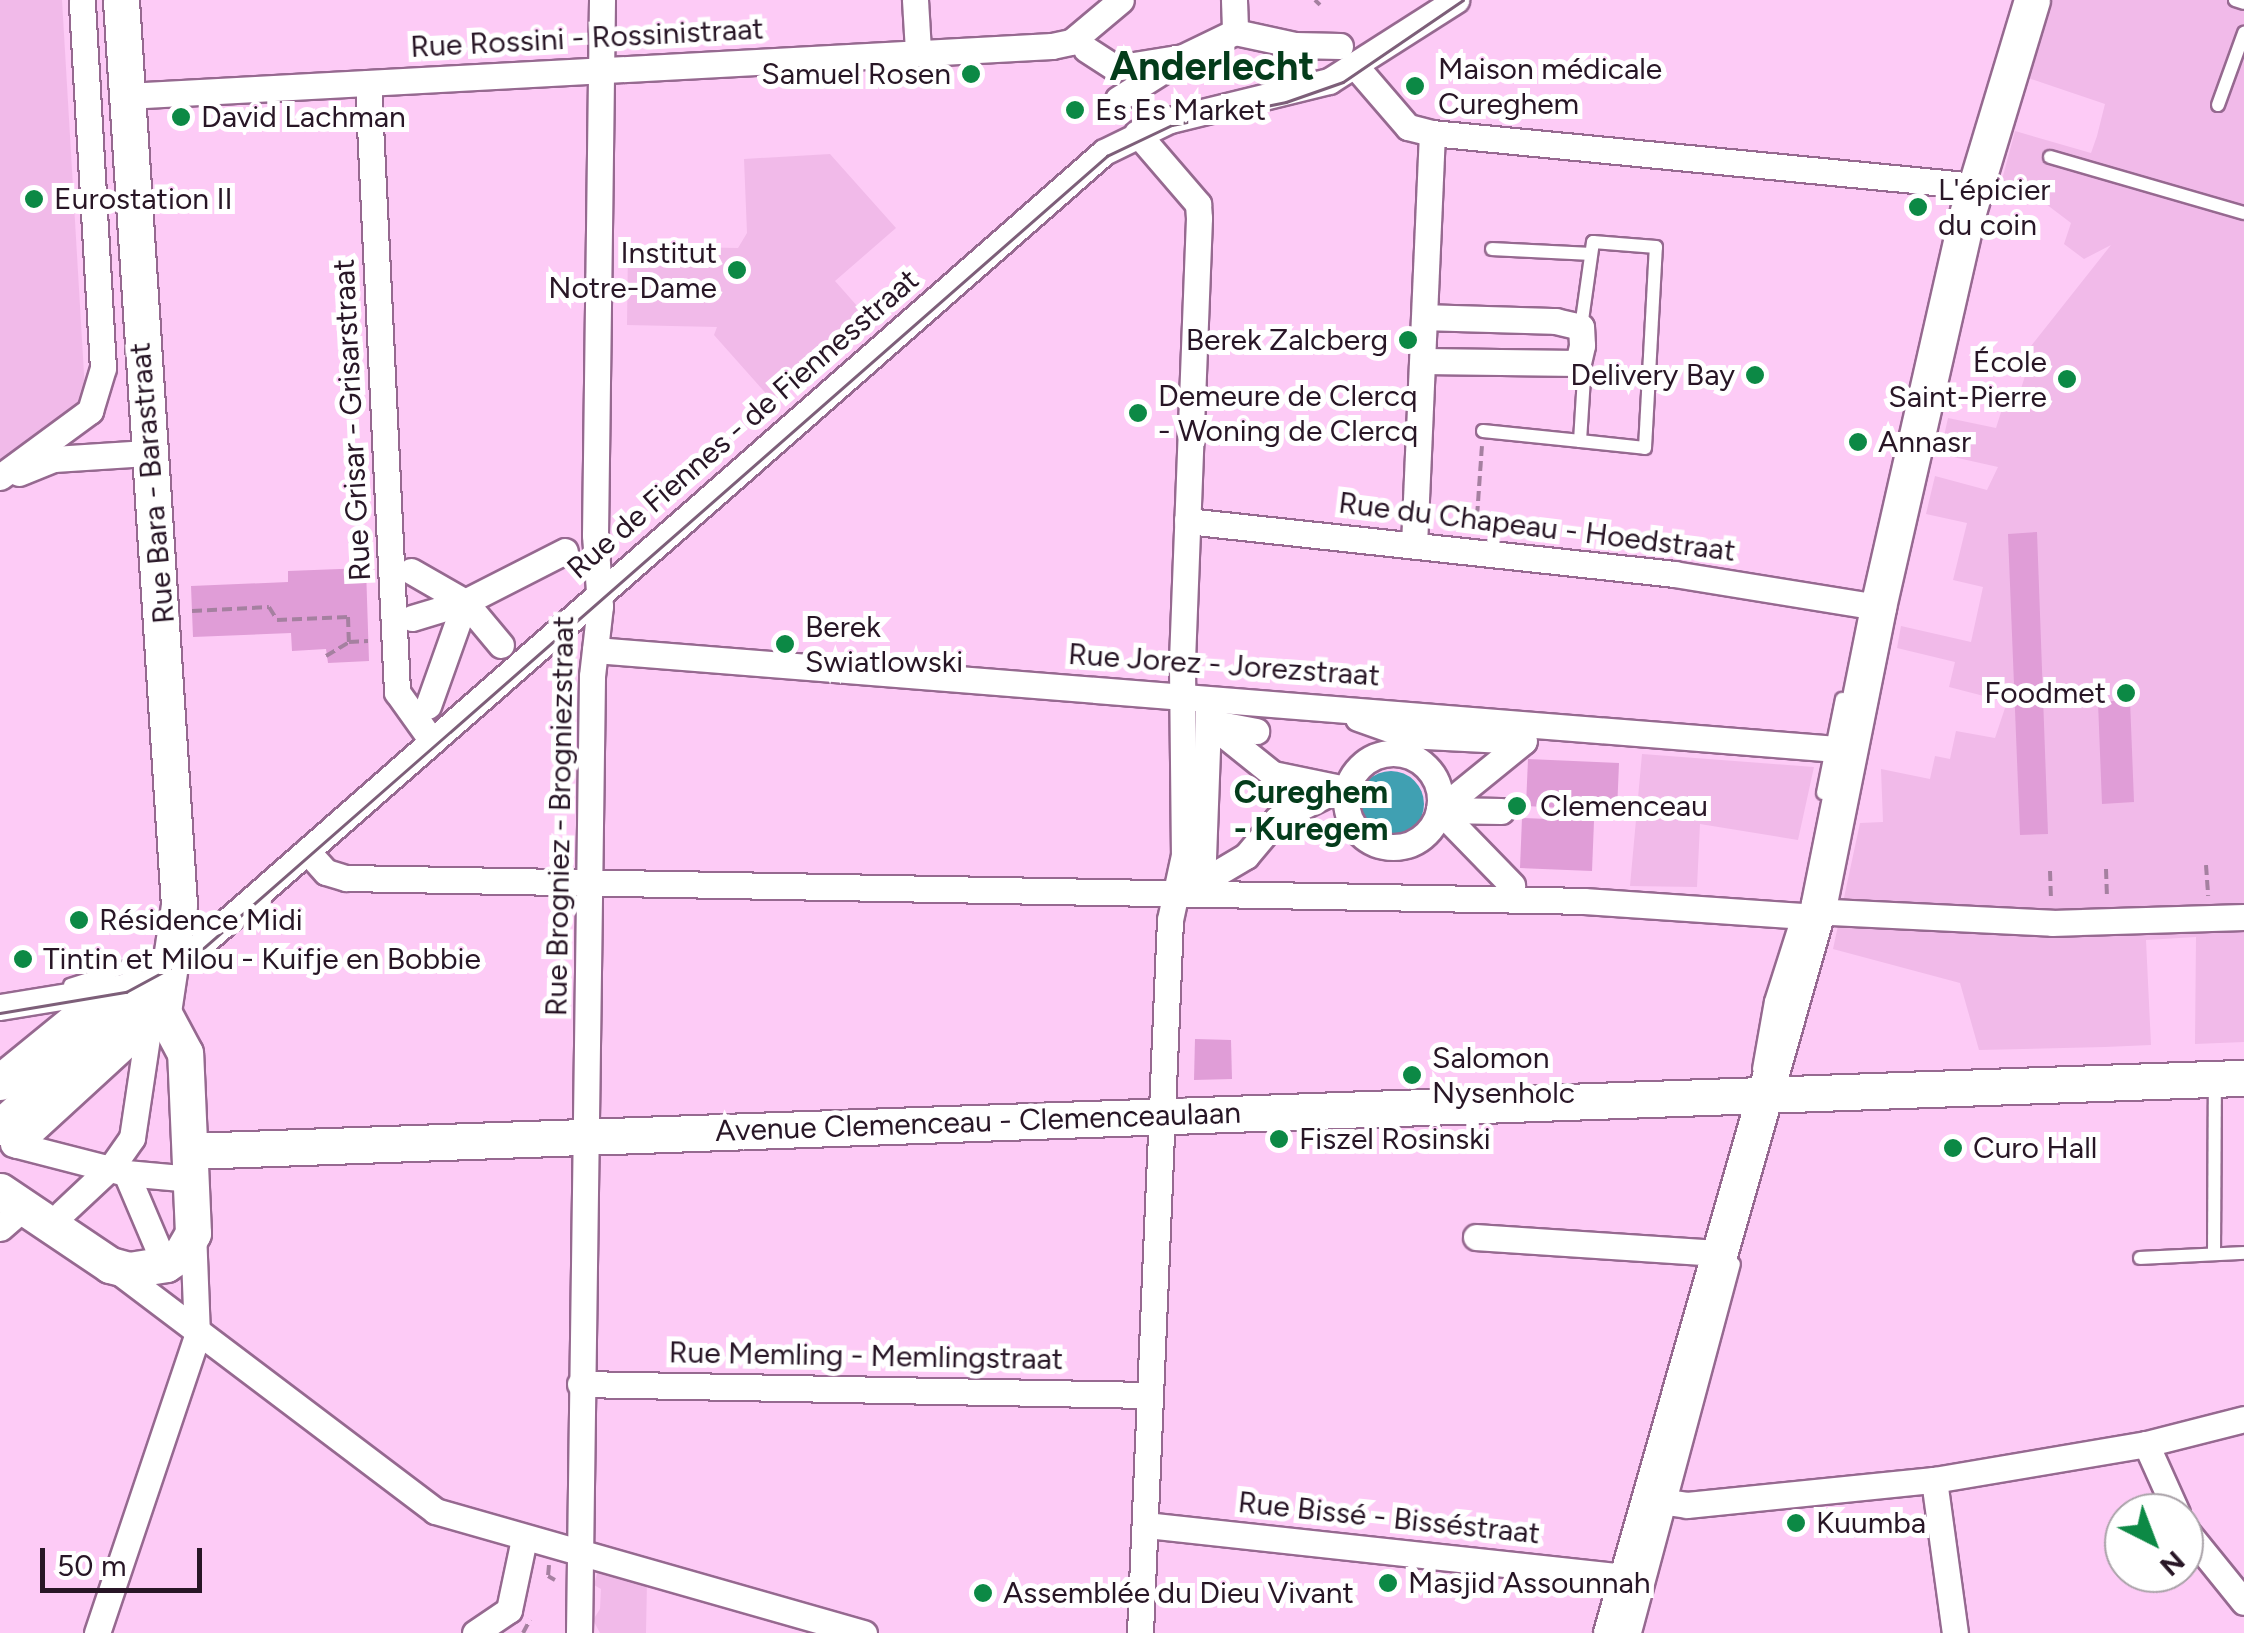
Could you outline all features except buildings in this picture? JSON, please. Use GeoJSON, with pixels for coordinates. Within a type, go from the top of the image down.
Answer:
{"type":"FeatureCollection","features":[{"type":"Feature","properties":{"kind":"main road","name":"Rue Bara - Barastraat"},"geometry":{"type":"LineString","coordinates":[[120,0],[176,858],[170,966],[163,1012],[185,1053],[186,1165],[193,1233]]}},
{"type":"Feature","properties":{"kind":"main road"},"geometry":{"type":"LineString","coordinates":[[1612,1633],[1626,1577],[1658,1502],[1720,1254],[1815,914],[1840,749],[1870,605],[1892,544],[1976,186],[1998,140],[2032,0]]}},
{"type":"Feature","properties":{"kind":"main road"},"geometry":{"type":"LineString","coordinates":[[0,1082],[76,1020],[170,966]]}},
{"type":"Feature","properties":{"kind":"main road"},"geometry":{"type":"LineString","coordinates":[[10,1138],[170,966]]}},
{"type":"Feature","properties":{"kind":"main road","name":"Avenue Clemenceau - Clemenceaulaan"},"geometry":{"type":"LineString","coordinates":[[186,1165],[585,1136],[2230,1079]]}},
{"type":"Feature","properties":{"kind":"main road"},"geometry":{"type":"LineString","coordinates":[[8,1208],[110,1265],[129,1270],[166,1264],[182,1254],[193,1233]]}},
{"type":"Feature","properties":{"kind":"street"},"geometry":{"type":"LineString","coordinates":[[0,479],[90,411],[103,368],[82,0]]}},
{"type":"Feature","properties":{"kind":"street","name":"Rue Brogniez - Brogniezstraat"},"geometry":{"type":"LineString","coordinates":[[579,1633],[580,1384],[597,596],[602,0]]}},
{"type":"Feature","properties":{"kind":"street"},"geometry":{"type":"LineString","coordinates":[[915,0],[918,52]]}},
{"type":"Feature","properties":{"kind":"street","name":"Rue Rossini - Rossinistraat"},"geometry":{"type":"LineString","coordinates":[[126,96],[1052,46],[1071,42],[1121,0]]}},
{"type":"Feature","properties":{"kind":"street"},"geometry":{"type":"LineString","coordinates":[[1234,0],[1235,32]]}},
{"type":"Feature","properties":{"kind":"street","name":"Rue de Fiennes - de Fiennesstraat"},"geometry":{"type":"LineString","coordinates":[[0,1007],[128,986],[170,966],[307,851],[1078,172],[1137,134],[1304,90],[1357,68],[1454,1]]}},
{"type":"Feature","properties":{"kind":"street"},"geometry":{"type":"LineString","coordinates":[[1118,99],[1183,57],[1235,32],[1296,45],[1340,46]]}},
{"type":"Feature","properties":{"kind":"street"},"geometry":{"type":"LineString","coordinates":[[1086,49],[1114,68],[1183,57]]}},
{"type":"Feature","properties":{"kind":"street"},"geometry":{"type":"LineString","coordinates":[[1357,68],[1408,127],[1432,134],[1976,186]]}},
{"type":"Feature","properties":{"kind":"street","name":"Rue Grisar - Grisarstraat"},"geometry":{"type":"LineString","coordinates":[[368,83],[397,692],[432,741]]}},
{"type":"Feature","properties":{"kind":"street"},"geometry":{"type":"LineString","coordinates":[[1137,134],[1198,204],[1187,521],[1200,709],[1202,882],[1246,856],[1277,819],[1344,789],[1368,760],[1405,745],[1524,741],[1439,810],[1422,837],[1386,847],[1354,827],[1344,789]]}},
{"type":"Feature","properties":{"kind":"street"},"geometry":{"type":"LineString","coordinates":[[1414,545],[1432,134]]}},
{"type":"Feature","properties":{"kind":"street"},"geometry":{"type":"LineString","coordinates":[[1423,361],[1578,362],[1581,327],[1425,318]]}},
{"type":"Feature","properties":{"kind":"street"},"geometry":{"type":"LineString","coordinates":[[0,479],[54,459],[147,453]]}},
{"type":"Feature","properties":{"kind":"street","name":"Rue du Chapeau - Hoedstraat"},"geometry":{"type":"LineString","coordinates":[[1187,521],[1674,574],[1870,605]]}},
{"type":"Feature","properties":{"kind":"street"},"geometry":{"type":"LineString","coordinates":[[412,618],[465,602],[565,551]]}},
{"type":"Feature","properties":{"kind":"street"},"geometry":{"type":"LineString","coordinates":[[411,571],[465,602],[502,645]]}},
{"type":"Feature","properties":{"kind":"street"},"geometry":{"type":"LineString","coordinates":[[428,706],[465,602]]}},
{"type":"Feature","properties":{"kind":"street","name":"Rue Jorez - Jorezstraat"},"geometry":{"type":"LineString","coordinates":[[595,650],[1200,709],[1840,749]]}},
{"type":"Feature","properties":{"kind":"street"},"geometry":{"type":"LineString","coordinates":[[1200,709],[1378,721],[1435,778],[1439,810],[1512,886]]}},
{"type":"Feature","properties":{"kind":"street"},"geometry":{"type":"LineString","coordinates":[[1200,709],[1273,774],[1344,789]]}},
{"type":"Feature","properties":{"kind":"street"},"geometry":{"type":"LineString","coordinates":[[1140,1633],[1175,896],[1184,855],[1200,709]]}},
{"type":"Feature","properties":{"kind":"street"},"geometry":{"type":"LineString","coordinates":[[1439,810],[1501,811]]}},
{"type":"Feature","properties":{"kind":"street"},"geometry":{"type":"LineString","coordinates":[[307,851],[326,872],[346,878],[1175,896],[1201,890],[1584,901],[2052,922],[2244,917]]}},
{"type":"Feature","properties":{"kind":"street"},"geometry":{"type":"LineString","coordinates":[[10,1138],[130,1049],[141,1107],[119,1170],[63,1212]]}},
{"type":"Feature","properties":{"kind":"street"},"geometry":{"type":"LineString","coordinates":[[10,1138],[119,1170],[186,1165]]}},
{"type":"Feature","properties":{"kind":"street"},"geometry":{"type":"LineString","coordinates":[[119,1170],[162,1258]]}},
{"type":"Feature","properties":{"kind":"street"},"geometry":{"type":"LineString","coordinates":[[97,1633],[198,1335],[193,1233]]}},
{"type":"Feature","properties":{"kind":"street"},"geometry":{"type":"LineString","coordinates":[[1476,1236],[1720,1254]]}},
{"type":"Feature","properties":{"kind":"street"},"geometry":{"type":"LineString","coordinates":[[110,1265],[434,1512],[864,1633]]}},
{"type":"Feature","properties":{"kind":"street","name":"Rue Memling - Memlingstraat"},"geometry":{"type":"LineString","coordinates":[[580,1384],[1150,1395]]}},
{"type":"Feature","properties":{"kind":"street"},"geometry":{"type":"LineString","coordinates":[[1658,1502],[1934,1480],[2146,1444],[2244,1419]]}},
{"type":"Feature","properties":{"kind":"street"},"geometry":{"type":"LineString","coordinates":[[2146,1444],[2167,1493]]}},
{"type":"Feature","properties":{"kind":"street"},"geometry":{"type":"LineString","coordinates":[[1934,1480],[1955,1633]]}},
{"type":"Feature","properties":{"kind":"street","name":"Rue Bissé - Bisséstraat"},"geometry":{"type":"LineString","coordinates":[[1146,1526],[1626,1577]]}},
{"type":"Feature","properties":{"kind":"street"},"geometry":{"type":"LineString","coordinates":[[475,1633],[509,1610],[524,1539]]}},
{"type":"Feature","properties":{"kind":"street"},"geometry":{"type":"LineString","coordinates":[[2204,1553],[2244,1602]]}},
{"type":"Feature","properties":{"kind":"lane"},"geometry":{"type":"LineString","coordinates":[[2235,0],[2244,3]]}},
{"type":"Feature","properties":{"kind":"lane"},"geometry":{"type":"LineString","coordinates":[[2218,106],[2244,34]]}},
{"type":"Feature","properties":{"kind":"lane"},"geometry":{"type":"LineString","coordinates":[[2050,157],[2244,213]]}},
{"type":"Feature","properties":{"kind":"lane"},"geometry":{"type":"LineString","coordinates":[[1482,431],[1644,448],[1656,247],[1593,242],[1581,327]]}},
{"type":"Feature","properties":{"kind":"lane"},"geometry":{"type":"LineString","coordinates":[[1492,249],[1590,254]]}},
{"type":"Feature","properties":{"kind":"lane"},"geometry":{"type":"LineString","coordinates":[[1578,362],[1584,376],[1580,441]]}},
{"type":"Feature","properties":{"kind":"lane"},"geometry":{"type":"LineString","coordinates":[[2214,1254],[2230,1079]]}},
{"type":"Feature","properties":{"kind":"lane"},"geometry":{"type":"LineString","coordinates":[[1635,1633],[1658,1502],[1766,1143],[1766,1094]]}},
{"type":"Feature","properties":{"kind":"lane"},"geometry":{"type":"LineString","coordinates":[[2140,1258],[2244,1253]]}},
{"type":"Feature","properties":{"kind":"path"},"geometry":{"type":"LineString","coordinates":[[1474,552],[1482,431]]}},
{"type":"Feature","properties":{"kind":"path"},"geometry":{"type":"LineString","coordinates":[[192,612],[268,606],[277,620],[348,617],[349,642]]}},
{"type":"Feature","properties":{"kind":"path"},"geometry":{"type":"LineString","coordinates":[[326,656],[349,642],[368,641]]}},
{"type":"Feature","properties":{"kind":"path"},"geometry":{"type":"LineString","coordinates":[[2206,865],[2209,920]]}},
{"type":"Feature","properties":{"kind":"path"},"geometry":{"type":"LineString","coordinates":[[2106,868],[2108,922]]}},
{"type":"Feature","properties":{"kind":"path"},"geometry":{"type":"LineString","coordinates":[[2050,871],[2052,922]]}},
{"type":"Feature","properties":{"kind":"path"},"geometry":{"type":"LineString","coordinates":[[550,1561],[555,1596]]}},
{"type":"Feature","properties":{"kind":"shaded area","name":"Eurostation II"},"geometry":{"type":"Polygon","coordinates":[[[0,0],[62,0],[86,408],[0,464],[0,0]]]}},
{"type":"Feature","properties":{"kind":"shaded area"},"geometry":{"type":"Polygon","coordinates":[[[2051,0],[2244,0],[2244,1042],[2195,1044],[2196,937],[2146,940],[2151,1045],[2105,1047],[1979,1050],[1960,983],[1833,949],[1860,823],[1883,822],[1881,769],[1930,779],[1935,756],[1950,759],[1956,731],[1995,738],[2007,702],[1949,687],[1955,662],[1897,648],[1901,626],[1971,642],[1983,587],[1953,580],[1967,523],[1926,514],[1935,476],[1987,490],[1998,467],[1940,454],[1948,418],[1996,428],[2007,393],[2019,395],[2030,360],[2023,356],[2111,245],[2084,259],[2064,244],[2071,223],[2042,201],[1999,191],[2015,131],[2091,153],[2097,136],[2105,104],[2028,78],[2051,0]]]}},
{"type":"Feature","properties":{"kind":"shaded area","name":"Institut Notre-Dame"},"geometry":{"type":"Polygon","coordinates":[[[830,154],[896,228],[835,281],[866,316],[771,399],[714,335],[717,327],[627,325],[628,246],[738,248],[747,233],[744,159],[830,154]]]}},
{"type":"Feature","properties":{"kind":"shaded area"},"geometry":{"type":"Polygon","coordinates":[[[2037,532],[2048,834],[2020,835],[2008,534],[2037,532]]]}},
{"type":"Feature","properties":{"kind":"shaded area"},"geometry":{"type":"Polygon","coordinates":[[[366,568],[369,661],[328,663],[326,649],[292,651],[291,633],[193,637],[191,586],[288,582],[288,571],[366,568]]]}},
{"type":"Feature","properties":{"kind":"shaded area"},"geometry":{"type":"Polygon","coordinates":[[[2130,700],[2134,802],[2102,804],[2098,702],[2130,700]]]}},
{"type":"Feature","properties":{"kind":"shaded area"},"geometry":{"type":"Polygon","coordinates":[[[1642,754],[1814,767],[1798,840],[1700,824],[1697,887],[1630,886],[1642,754]]]}},
{"type":"Feature","properties":{"kind":"shaded area"},"geometry":{"type":"Polygon","coordinates":[[[1528,759],[1619,763],[1617,811],[1526,806],[1528,759]]]}},
{"type":"Feature","properties":{"kind":"shaded area"},"geometry":{"type":"Polygon","coordinates":[[[1391,771],[1415,780],[1424,804],[1415,828],[1391,837],[1367,828],[1358,804],[1367,780],[1391,771]]]}},
{"type":"Feature","properties":{"kind":"shaded area"},"geometry":{"type":"Polygon","coordinates":[[[1522,818],[1594,821],[1592,871],[1520,868],[1522,818]]]}},
{"type":"Feature","properties":{"kind":"shaded area"},"geometry":{"type":"Polygon","coordinates":[[[1195,1039],[1231,1040],[1232,1079],[1194,1080],[1195,1039]]]}},
{"type":"Feature","properties":{"kind":"shaded area"},"geometry":{"type":"Polygon","coordinates":[[[598,1570],[647,1581],[646,1633],[600,1633],[593,1620],[600,1609],[601,1589],[594,1585],[598,1570]]]}},
{"type":"Feature","properties":{"kind":"tram line"},"geometry":{"type":"LineString","coordinates":[[0,1013],[126,992],[198,953],[1107,156],[1172,125],[1286,102],[1343,82],[1463,0]]}},
{"type":"Feature","properties":{"kind":"place","name":"Samuel Rosen"},"geometry":{"type":"Point","coordinates":[971,74]}},
{"type":"Feature","properties":{"kind":"place","name":"Maison médicale Cureghem"},"geometry":{"type":"Point","coordinates":[1415,86]}},
{"type":"Feature","properties":{"kind":"place","name":"Es Es Market"},"geometry":{"type":"Point","coordinates":[1075,110]}},
{"type":"Feature","properties":{"kind":"place","name":"David Lachman"},"geometry":{"type":"Point","coordinates":[181,117]}},
{"type":"Feature","properties":{"kind":"place","name":"Eurostation II"},"geometry":{"type":"Point","coordinates":[34,199]}},
{"type":"Feature","properties":{"kind":"place","name":"L'épicier du coin"},"geometry":{"type":"Point","coordinates":[1918,207]}},
{"type":"Feature","properties":{"kind":"place","name":"Institut Notre-Dame"},"geometry":{"type":"Point","coordinates":[737,270]}},
{"type":"Feature","properties":{"kind":"place","name":"Berek Zalcberg"},"geometry":{"type":"Point","coordinates":[1408,340]}},
{"type":"Feature","properties":{"kind":"place","name":"Delivery Bay"},"geometry":{"type":"Point","coordinates":[1755,375]}},
{"type":"Feature","properties":{"kind":"place","name":"École Saint-Pierre"},"geometry":{"type":"Point","coordinates":[2067,379]}},
{"type":"Feature","properties":{"kind":"place","name":"Demeure de Clercq - Woning de Clercq"},"geometry":{"type":"Point","coordinates":[1138,413]}},
{"type":"Feature","properties":{"kind":"place","name":"Annasr"},"geometry":{"type":"Point","coordinates":[1858,442]}},
{"type":"Feature","properties":{"kind":"place","name":"Berek Swiatlowski"},"geometry":{"type":"Point","coordinates":[785,644]}},
{"type":"Feature","properties":{"kind":"place","name":"Foodmet"},"geometry":{"type":"Point","coordinates":[2126,693]}},
{"type":"Feature","properties":{"kind":"place","name":"Clemenceau"},"geometry":{"type":"Point","coordinates":[1517,806]}},
{"type":"Feature","properties":{"kind":"place","name":"Résidence Midi"},"geometry":{"type":"Point","coordinates":[79,920]}},
{"type":"Feature","properties":{"kind":"place","name":"Tintin et Milou - Kuifje en Bobbie"},"geometry":{"type":"Point","coordinates":[23,959]}},
{"type":"Feature","properties":{"kind":"place","name":"Salomon Nysenholc"},"geometry":{"type":"Point","coordinates":[1412,1075]}},
{"type":"Feature","properties":{"kind":"place","name":"Fiszel Rosinski"},"geometry":{"type":"Point","coordinates":[1279,1139]}},
{"type":"Feature","properties":{"kind":"place","name":"Curo Hall"},"geometry":{"type":"Point","coordinates":[1953,1148]}},
{"type":"Feature","properties":{"kind":"place","name":"Kuumba"},"geometry":{"type":"Point","coordinates":[1796,1523]}},
{"type":"Feature","properties":{"kind":"place","name":"Masjid Assounnah"},"geometry":{"type":"Point","coordinates":[1388,1583]}},
{"type":"Feature","properties":{"kind":"place","name":"Assemblée du Dieu Vivant"},"geometry":{"type":"Point","coordinates":[983,1593]}},
{"type":"Feature","properties":{"kind":"district","name":"Anderlecht"},"geometry":{"type":"Point","coordinates":[1212,66]}},
{"type":"Feature","properties":{"kind":"district","name":"Cureghem - Kuregem"},"geometry":{"type":"Point","coordinates":[1311,812]}}]}
